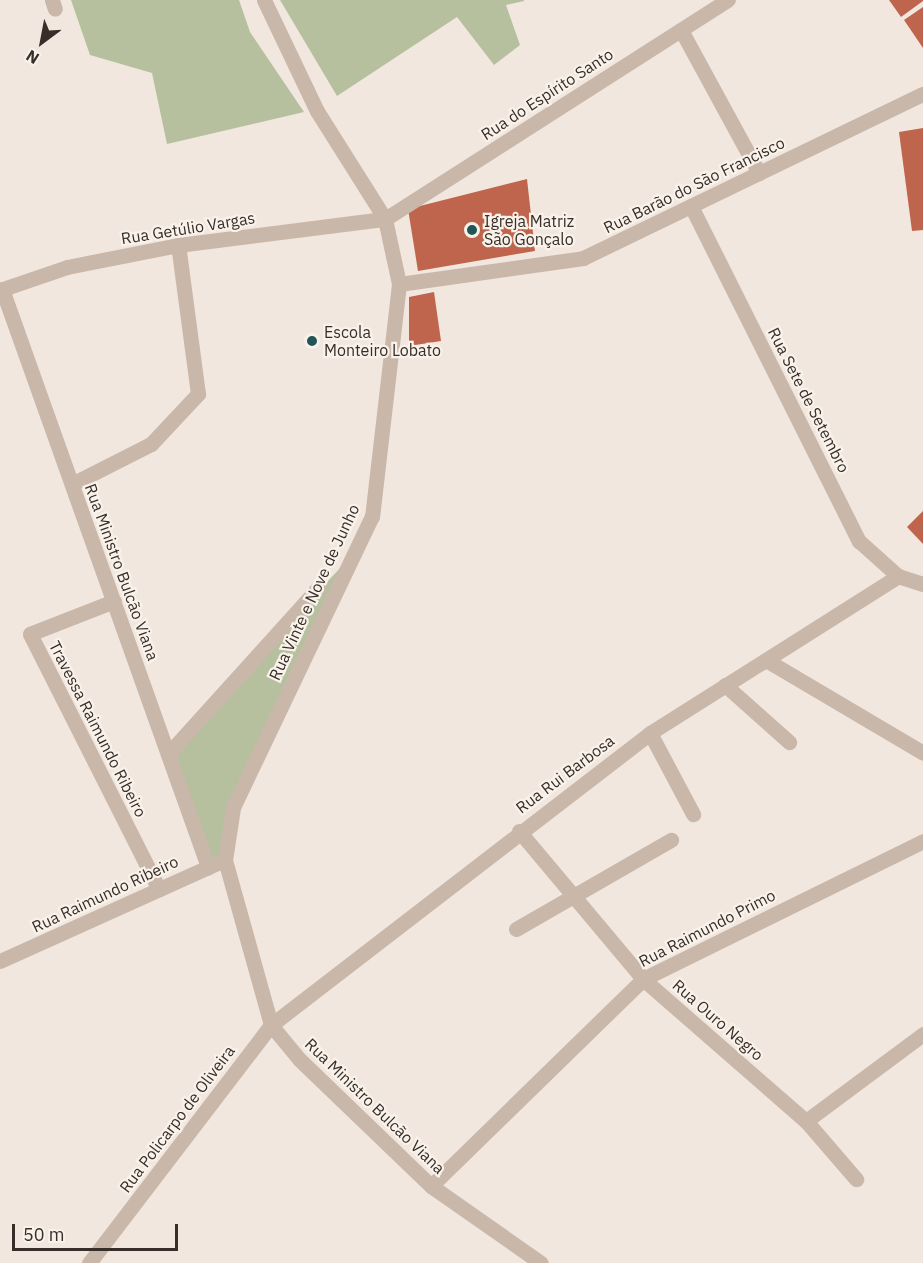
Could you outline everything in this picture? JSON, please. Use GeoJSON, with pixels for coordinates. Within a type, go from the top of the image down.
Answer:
{"type":"FeatureCollection","features":[{"type":"Feature","properties":{"kind":"street","name":"Rua Vinte e Nove de Junho"},"geometry":{"type":"LineString","coordinates":[[225,860],[232,808],[372,516],[399,284],[385,219],[317,111],[264,0]]}},
{"type":"Feature","properties":{"kind":"street","name":"Rua do Espírito Santo"},"geometry":{"type":"LineString","coordinates":[[385,219],[728,0]]}},
{"type":"Feature","properties":{"kind":"street"},"geometry":{"type":"LineString","coordinates":[[681,30],[759,173]]}},
{"type":"Feature","properties":{"kind":"street","name":"Rua Barão do São Francisco"},"geometry":{"type":"LineString","coordinates":[[399,284],[583,258],[923,94]]}},
{"type":"Feature","properties":{"kind":"street","name":"Rua Sete de Setembro"},"geometry":{"type":"LineString","coordinates":[[691,206],[860,541],[898,576],[923,584]]}},
{"type":"Feature","properties":{"kind":"street","name":"Rua Getúlio Vargas"},"geometry":{"type":"LineString","coordinates":[[1,289],[67,267],[178,245],[385,219]]}},
{"type":"Feature","properties":{"kind":"street"},"geometry":{"type":"LineString","coordinates":[[72,484],[151,444],[198,394],[178,245]]}},
{"type":"Feature","properties":{"kind":"street","name":"Rua Ministro Bulcão Viana"},"geometry":{"type":"LineString","coordinates":[[1,289],[208,867]]}},
{"type":"Feature","properties":{"kind":"street","name":"Rua Rui Barbosa"},"geometry":{"type":"LineString","coordinates":[[271,1025],[519,831],[650,733],[898,576]]}},
{"type":"Feature","properties":{"kind":"street","name":"Rua Vinte e Nove de Junho"},"geometry":{"type":"LineString","coordinates":[[168,754],[318,588]]}},
{"type":"Feature","properties":{"kind":"street","name":"Travessa Raimundo Ribeiro"},"geometry":{"type":"LineString","coordinates":[[114,601],[30,634],[159,889]]}},
{"type":"Feature","properties":{"kind":"street"},"geometry":{"type":"LineString","coordinates":[[766,660],[923,753]]}},
{"type":"Feature","properties":{"kind":"street"},"geometry":{"type":"LineString","coordinates":[[725,685],[789,742]]}},
{"type":"Feature","properties":{"kind":"street"},"geometry":{"type":"LineString","coordinates":[[650,733],[693,814]]}},
{"type":"Feature","properties":{"kind":"street","name":"Rua Ouro Negro"},"geometry":{"type":"LineString","coordinates":[[519,831],[643,979],[806,1121],[856,1179]]}},
{"type":"Feature","properties":{"kind":"street"},"geometry":{"type":"LineString","coordinates":[[516,929],[671,840]]}},
{"type":"Feature","properties":{"kind":"street","name":"Rua Raimundo Primo"},"geometry":{"type":"LineString","coordinates":[[431,1186],[643,979],[923,842]]}},
{"type":"Feature","properties":{"kind":"street","name":"Rua Ministro Bulcão Viana"},"geometry":{"type":"LineString","coordinates":[[225,860],[271,1025],[300,1060],[431,1186],[541,1263]]}},
{"type":"Feature","properties":{"kind":"street","name":"Rua Raimundo Ribeiro"},"geometry":{"type":"LineString","coordinates":[[0,962],[225,860]]}},
{"type":"Feature","properties":{"kind":"street","name":"Rua Policarpo de Oliveira"},"geometry":{"type":"LineString","coordinates":[[89,1263],[271,1025]]}},
{"type":"Feature","properties":{"kind":"street"},"geometry":{"type":"LineString","coordinates":[[806,1121],[923,1034]]}},
{"type":"Feature","properties":{"kind":"green space"},"geometry":{"type":"Polygon","coordinates":[[[71,0],[239,0],[250,32],[304,112],[167,144],[152,73],[90,55],[71,0]]]}},
{"type":"Feature","properties":{"kind":"green space"},"geometry":{"type":"Polygon","coordinates":[[[280,0],[524,0],[506,5],[520,45],[494,65],[457,17],[337,96],[280,0]]]}},
{"type":"Feature","properties":{"kind":"green space"},"geometry":{"type":"Polygon","coordinates":[[[354,553],[233,808],[225,860],[208,867],[168,754],[354,553]]]}},
{"type":"Feature","properties":{"kind":"building"},"geometry":{"type":"Polygon","coordinates":[[[889,0],[923,0],[923,1],[901,17],[889,0]]]}},
{"type":"Feature","properties":{"kind":"building"},"geometry":{"type":"Polygon","coordinates":[[[923,7],[923,48],[904,20],[923,7]]]}},
{"type":"Feature","properties":{"kind":"building"},"geometry":{"type":"Polygon","coordinates":[[[923,128],[923,230],[912,231],[899,132],[923,128]]]}},
{"type":"Feature","properties":{"kind":"building","name":"Igreja Matriz São Gonçalo"},"geometry":{"type":"Polygon","coordinates":[[[527,179],[535,251],[418,271],[408,209],[527,179]]]}},
{"type":"Feature","properties":{"kind":"building"},"geometry":{"type":"Polygon","coordinates":[[[434,292],[441,341],[409,346],[409,297],[434,292]]]}},
{"type":"Feature","properties":{"kind":"building"},"geometry":{"type":"Polygon","coordinates":[[[923,511],[923,544],[907,527],[923,511]]]}},
{"type":"Feature","properties":{"kind":"place","name":"Igreja Matriz São Gonçalo"},"geometry":{"type":"Point","coordinates":[472,230]}},
{"type":"Feature","properties":{"kind":"place","name":"Escola Monteiro Lobato"},"geometry":{"type":"Point","coordinates":[312,341]}}]}
